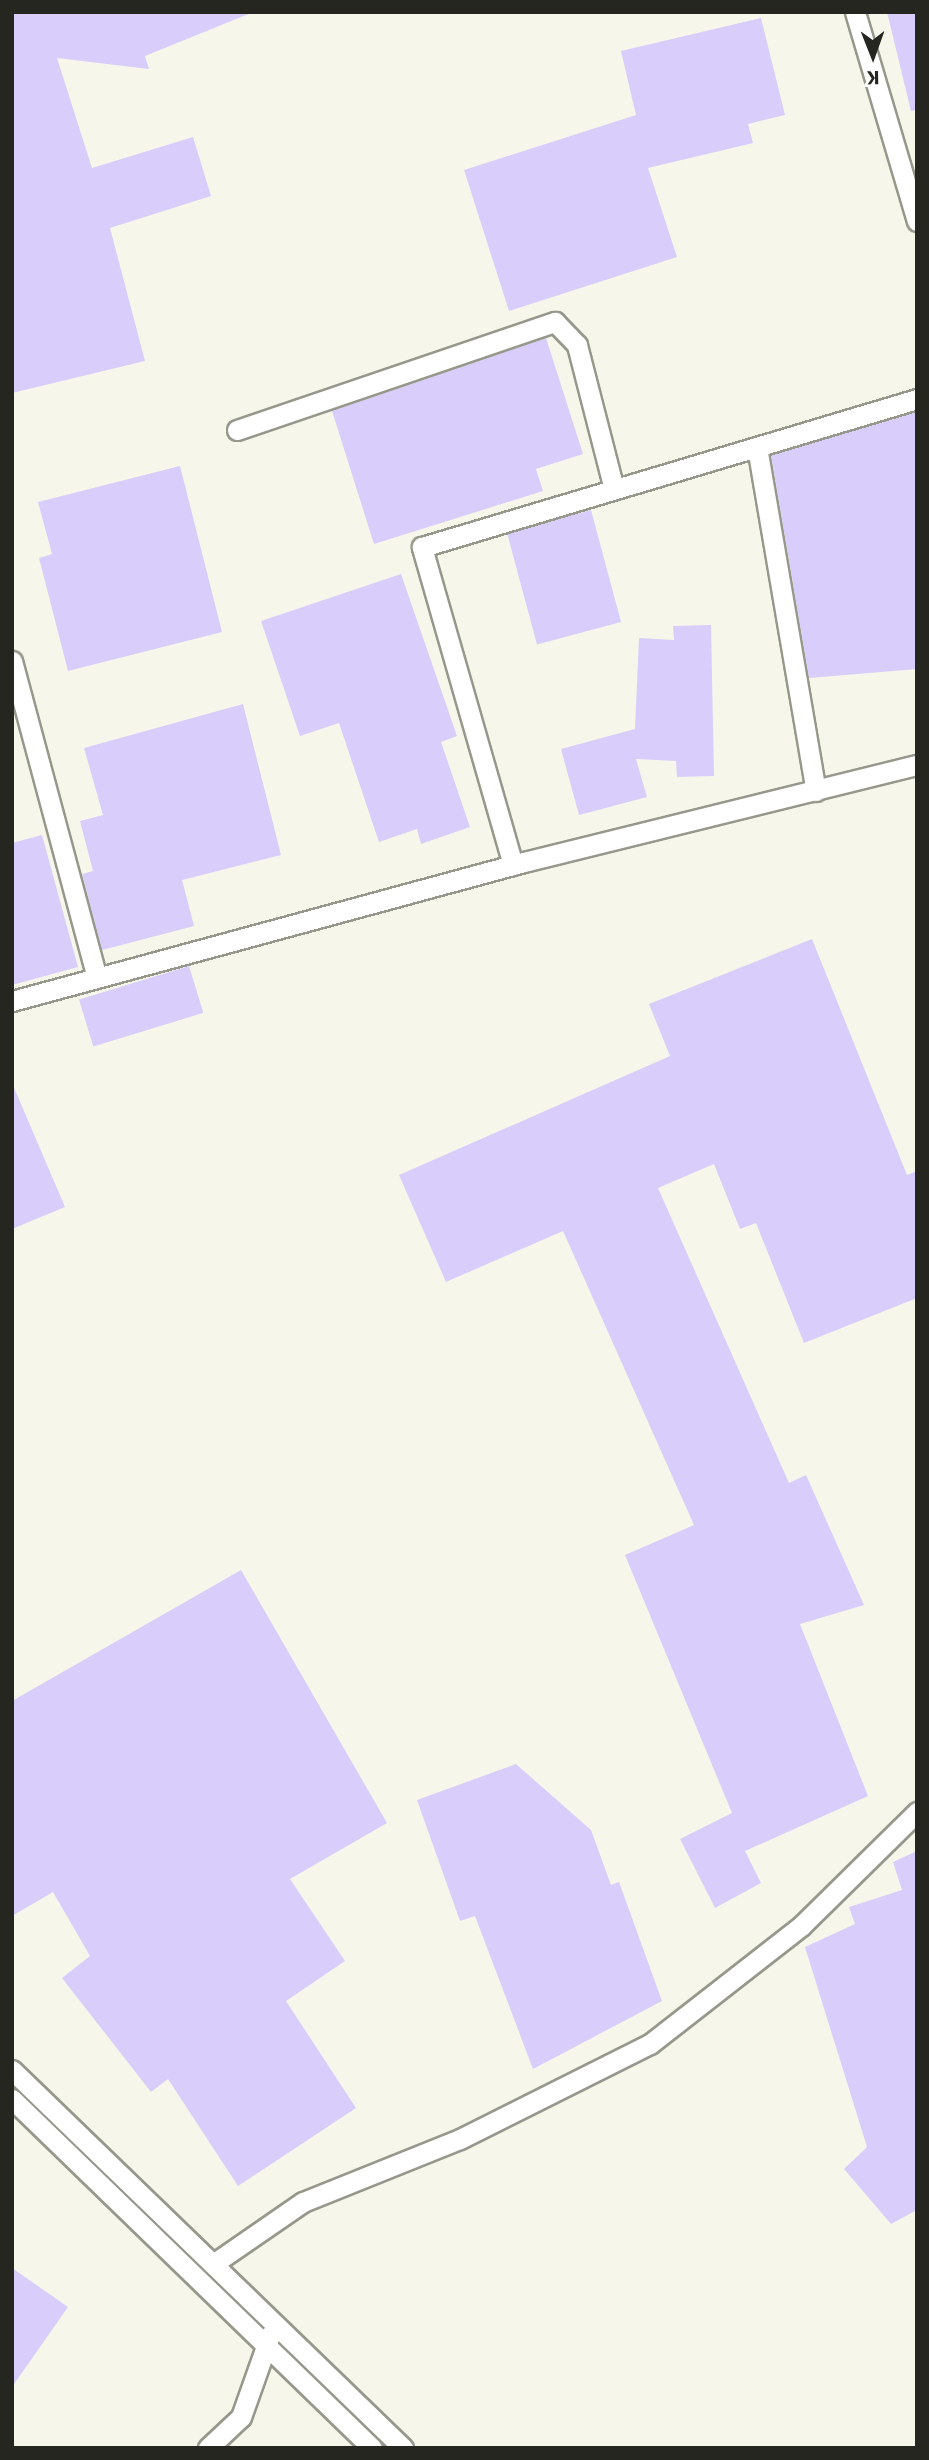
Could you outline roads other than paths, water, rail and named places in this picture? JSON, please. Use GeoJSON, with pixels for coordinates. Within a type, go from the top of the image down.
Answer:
{"type":"FeatureCollection","features":[{"type":"Feature","properties":{"kind":"street"},"geometry":{"type":"LineString","coordinates":[[855,12],[917,221]]}},
{"type":"Feature","properties":{"kind":"street"},"geometry":{"type":"LineString","coordinates":[[237,430],[555,322],[578,345],[614,489]]}},
{"type":"Feature","properties":{"kind":"street"},"geometry":{"type":"LineString","coordinates":[[513,865],[422,547],[917,399]]}},
{"type":"Feature","properties":{"kind":"street"},"geometry":{"type":"LineString","coordinates":[[757,447],[816,791]]}},
{"type":"Feature","properties":{"kind":"street"},"geometry":{"type":"LineString","coordinates":[[12,662],[96,974]]}},
{"type":"Feature","properties":{"kind":"street"},"geometry":{"type":"LineString","coordinates":[[12,1001],[96,974],[513,865],[917,765]]}},
{"type":"Feature","properties":{"kind":"street"},"geometry":{"type":"LineString","coordinates":[[213,2264],[303,2202],[460,2138],[650,2044],[801,1926],[917,1812]]}},
{"type":"Feature","properties":{"kind":"street"},"geometry":{"type":"LineString","coordinates":[[12,2070],[213,2264],[273,2326],[403,2448]]}},
{"type":"Feature","properties":{"kind":"street"},"geometry":{"type":"LineString","coordinates":[[12,2099],[372,2448]]}},
{"type":"Feature","properties":{"kind":"street"},"geometry":{"type":"LineString","coordinates":[[208,2448],[242,2417],[273,2326]]}}]}
